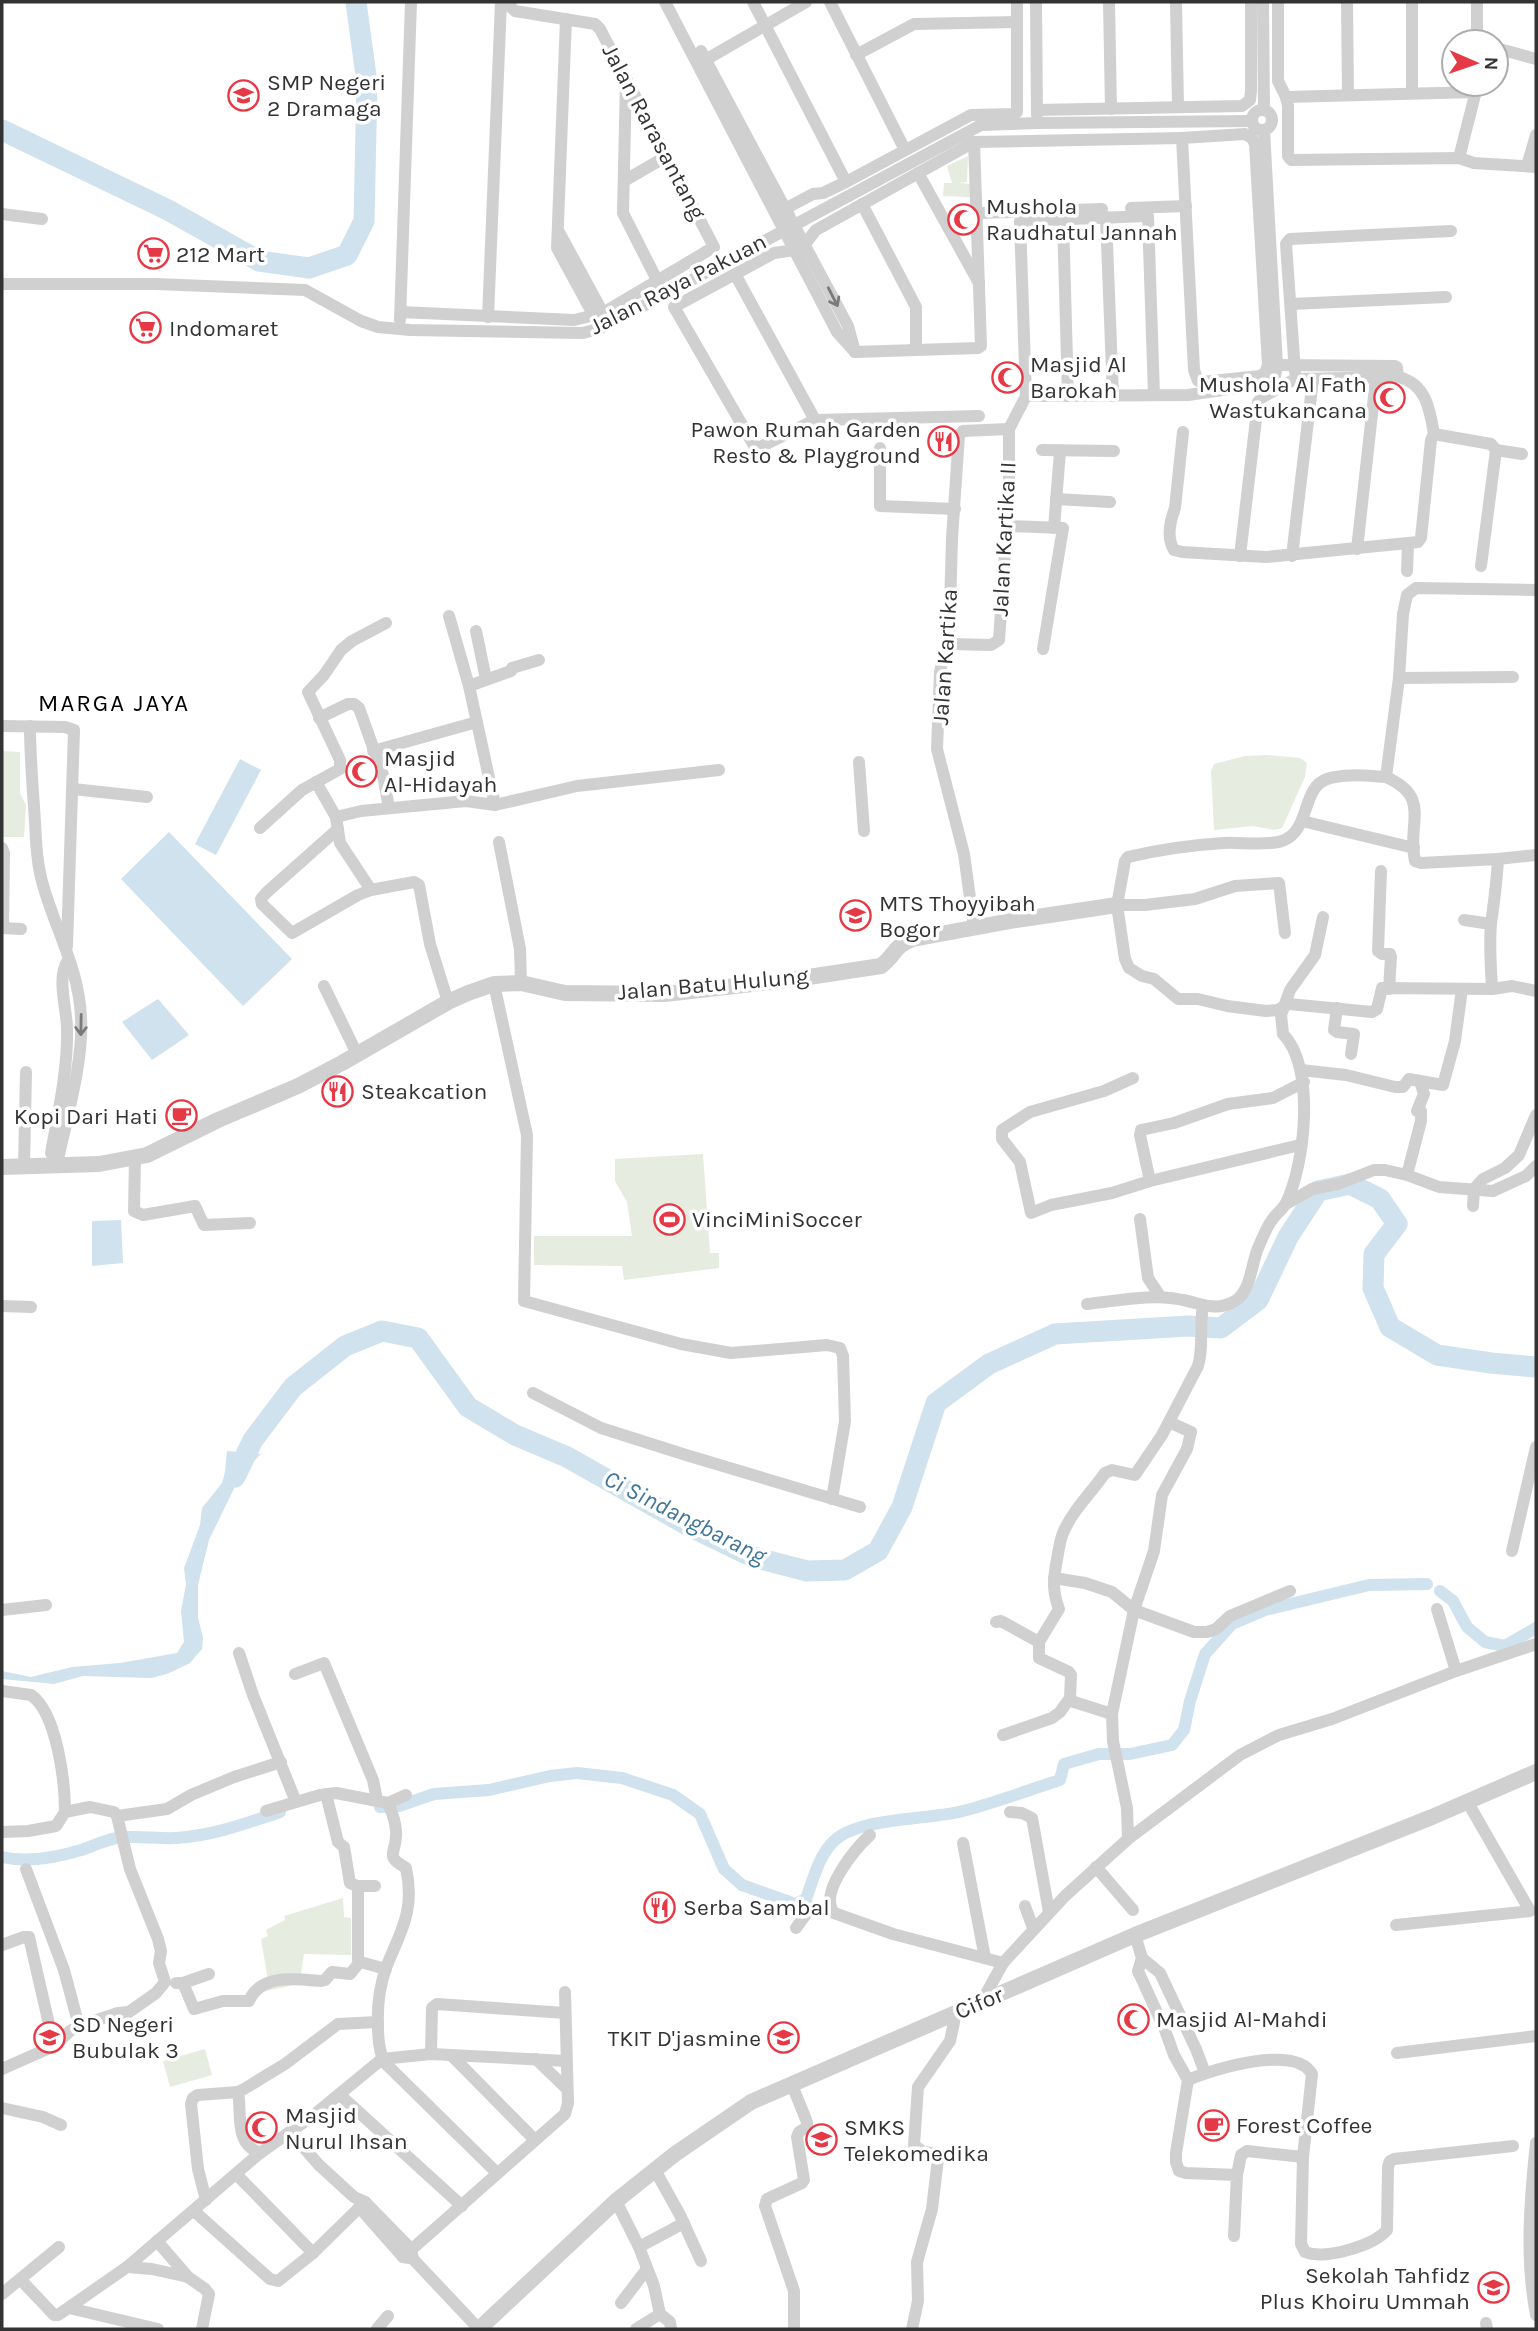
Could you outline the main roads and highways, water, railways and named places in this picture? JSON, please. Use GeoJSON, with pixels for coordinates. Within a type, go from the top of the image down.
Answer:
{"type":"FeatureCollection","features":[{"type":"Feature","properties":{"kind":"water"},"geometry":{"type":"Polygon","coordinates":[[[240,759],[261,770],[216,855],[195,844],[240,759]]]}},
{"type":"Feature","properties":{"kind":"water"},"geometry":{"type":"Polygon","coordinates":[[[169,832],[292,959],[243,1006],[121,879],[169,832]]]}},
{"type":"Feature","properties":{"kind":"water"},"geometry":{"type":"Polygon","coordinates":[[[158,999],[189,1035],[152,1060],[122,1022],[158,999]]]}},
{"type":"Feature","properties":{"kind":"water"},"geometry":{"type":"Polygon","coordinates":[[[121,1220],[123,1263],[92,1266],[92,1221],[121,1220]]]}},
{"type":"Feature","properties":{"kind":"water"},"geometry":{"type":"Polygon","coordinates":[[[227,1451],[261,1454],[242,1472],[209,1540],[198,1585],[202,1649],[190,1663],[151,1678],[83,1676],[54,1684],[2,1679],[2,1671],[31,1677],[72,1667],[120,1663],[177,1653],[184,1642],[181,1611],[186,1584],[184,1568],[200,1525],[202,1508],[222,1483],[227,1451]]]}},
{"type":"Feature","properties":{"kind":"waterway"},"geometry":{"type":"LineString","coordinates":[[2,130],[168,210],[259,261],[309,268],[347,255],[364,221],[367,83],[356,2]]}},
{"type":"Feature","properties":{"kind":"waterway","name":"Ci Sindangbarang"},"geometry":{"type":"LineString","coordinates":[[235,1477],[253,1440],[293,1387],[345,1346],[382,1331],[418,1338],[468,1407],[515,1435],[567,1457],[689,1526],[753,1557],[807,1571],[845,1570],[878,1551],[902,1507],[936,1403],[989,1364],[1055,1334],[1188,1326],[1221,1328],[1258,1300],[1288,1237],[1318,1191],[1350,1184],[1380,1199],[1397,1224],[1374,1254],[1373,1288],[1390,1327],[1437,1355],[1536,1367]]}},
{"type":"Feature","properties":{"kind":"waterway"},"geometry":{"type":"LineString","coordinates":[[380,1807],[399,1806],[434,1794],[489,1790],[550,1776],[577,1773],[622,1778],[673,1795],[700,1814],[724,1869],[742,1885],[795,1904],[806,1899],[824,1853],[845,1833],[876,1823],[949,1814],[987,1804],[1060,1780],[1064,1764],[1099,1754],[1130,1754],[1172,1745],[1184,1730],[1205,1654],[1232,1624],[1265,1610],[1369,1585],[1427,1584]]}},
{"type":"Feature","properties":{"kind":"waterway"},"geometry":{"type":"LineString","coordinates":[[1440,1591],[1453,1601],[1467,1627],[1485,1642],[1505,1646],[1536,1628]]}},
{"type":"Feature","properties":{"kind":"waterway"},"geometry":{"type":"LineString","coordinates":[[2,1857],[22,1860],[51,1857],[124,1837],[176,1838],[203,1835],[280,1812]]}},
{"type":"Feature","properties":{"kind":"place","name":"SMP Negeri 2 Dramaga"},"geometry":{"type":"Point","coordinates":[244,95]}},
{"type":"Feature","properties":{"kind":"place","name":"Mushola Raudhatul Jannah"},"geometry":{"type":"Point","coordinates":[963,219]}},
{"type":"Feature","properties":{"kind":"place","name":"212 Mart"},"geometry":{"type":"Point","coordinates":[153,254]}},
{"type":"Feature","properties":{"kind":"place","name":"Indomaret"},"geometry":{"type":"Point","coordinates":[146,328]}},
{"type":"Feature","properties":{"kind":"place","name":"Masjid Al Barokah"},"geometry":{"type":"Point","coordinates":[1007,377]}},
{"type":"Feature","properties":{"kind":"place","name":"Mushola Al Fath Wastukancana"},"geometry":{"type":"Point","coordinates":[1390,397]}},
{"type":"Feature","properties":{"kind":"place","name":"Pawon Rumah Garden Resto & Playground"},"geometry":{"type":"Point","coordinates":[944,442]}},
{"type":"Feature","properties":{"kind":"place","name":"Masjid Al-Hidayah"},"geometry":{"type":"Point","coordinates":[361,771]}},
{"type":"Feature","properties":{"kind":"place","name":"MTS Thoyyibah Bogor"},"geometry":{"type":"Point","coordinates":[856,916]}},
{"type":"Feature","properties":{"kind":"place","name":"Steakcation"},"geometry":{"type":"Point","coordinates":[338,1091]}},
{"type":"Feature","properties":{"kind":"place","name":"Kopi Dari Hati"},"geometry":{"type":"Point","coordinates":[181,1116]}},
{"type":"Feature","properties":{"kind":"place","name":"VinciMiniSoccer"},"geometry":{"type":"Point","coordinates":[669,1219]}},
{"type":"Feature","properties":{"kind":"place","name":"Serba Sambal"},"geometry":{"type":"Point","coordinates":[660,1907]}},
{"type":"Feature","properties":{"kind":"place","name":"Masjid Al-Mahdi"},"geometry":{"type":"Point","coordinates":[1133,2019]}},
{"type":"Feature","properties":{"kind":"place","name":"SD Negeri Bubulak 3"},"geometry":{"type":"Point","coordinates":[49,2037]}},
{"type":"Feature","properties":{"kind":"place","name":"TKIT D'jasmine"},"geometry":{"type":"Point","coordinates":[784,2038]}},
{"type":"Feature","properties":{"kind":"place","name":"Forest Coffee"},"geometry":{"type":"Point","coordinates":[1213,2125]}},
{"type":"Feature","properties":{"kind":"place","name":"Masjid Nurul Ihsan"},"geometry":{"type":"Point","coordinates":[262,2128]}},
{"type":"Feature","properties":{"kind":"place","name":"SMKS Telekomedika"},"geometry":{"type":"Point","coordinates":[821,2140]}},
{"type":"Feature","properties":{"kind":"place","name":"Sekolah Tahfidz Plus Khoiru Ummah"},"geometry":{"type":"Point","coordinates":[1493,2288]}},
{"type":"Feature","properties":{"kind":"district","name":"MARGA JAYA"},"geometry":{"type":"Point","coordinates":[114,703]}}]}
